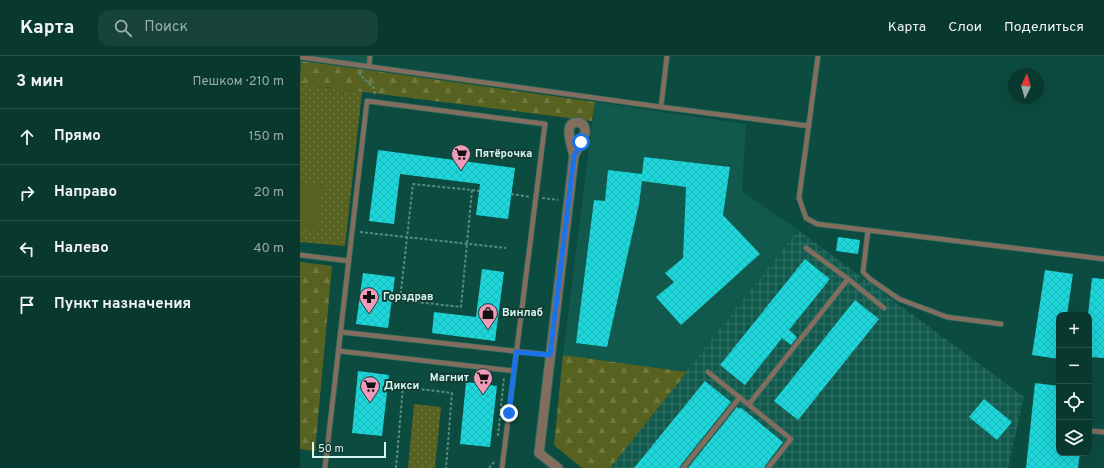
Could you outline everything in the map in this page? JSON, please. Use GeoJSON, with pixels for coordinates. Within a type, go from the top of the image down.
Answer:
{"type":"FeatureCollection","features":[{"type":"Feature","properties":{"kind":"street"},"geometry":{"type":"LineString","coordinates":[[558,468],[539,453],[574,156]]}},
{"type":"Feature","properties":{"kind":"lane"},"geometry":{"type":"LineString","coordinates":[[369,66],[370,56]]}},
{"type":"Feature","properties":{"kind":"lane"},"geometry":{"type":"LineString","coordinates":[[661,107],[667,56]]}},
{"type":"Feature","properties":{"kind":"lane"},"geometry":{"type":"LineString","coordinates":[[818,56],[799,198],[806,218],[817,224],[1104,259]]}},
{"type":"Feature","properties":{"kind":"lane"},"geometry":{"type":"LineString","coordinates":[[300,57],[808,126]]}},
{"type":"Feature","properties":{"kind":"lane"},"geometry":{"type":"LineString","coordinates":[[326,468],[367,101],[545,124],[502,468]]}},
{"type":"Feature","properties":{"kind":"lane"},"geometry":{"type":"LineString","coordinates":[[868,230],[863,272],[876,283],[900,299],[947,317],[1001,324]]}},
{"type":"Feature","properties":{"kind":"lane"},"geometry":{"type":"LineString","coordinates":[[806,248],[884,308]]}},
{"type":"Feature","properties":{"kind":"lane"},"geometry":{"type":"LineString","coordinates":[[300,255],[349,261]]}},
{"type":"Feature","properties":{"kind":"lane"},"geometry":{"type":"LineString","coordinates":[[749,404],[848,280]]}},
{"type":"Feature","properties":{"kind":"lane"},"geometry":{"type":"LineString","coordinates":[[341,332],[550,355]]}},
{"type":"Feature","properties":{"kind":"lane"},"geometry":{"type":"LineString","coordinates":[[339,351],[514,371]]}},
{"type":"Feature","properties":{"kind":"lane"},"geometry":{"type":"LineString","coordinates":[[708,372],[791,439],[768,468]]}},
{"type":"Feature","properties":{"kind":"lane"},"geometry":{"type":"LineString","coordinates":[[682,468],[740,397]]}},
{"type":"Feature","properties":{"kind":"lane"},"geometry":{"type":"LineString","coordinates":[[1092,430],[1104,432]]}},
{"type":"Feature","properties":{"kind":"path"},"geometry":{"type":"LineString","coordinates":[[361,65],[360,75],[374,88],[374,102]]}},
{"type":"Feature","properties":{"kind":"path"},"geometry":{"type":"LineString","coordinates":[[472,190],[461,307],[400,300],[413,184],[472,190],[479,191]]}},
{"type":"Feature","properties":{"kind":"path"},"geometry":{"type":"LineString","coordinates":[[360,232],[506,248]]}},
{"type":"Feature","properties":{"kind":"path"},"geometry":{"type":"LineString","coordinates":[[498,438],[504,370]]}},
{"type":"Feature","properties":{"kind":"path"},"geometry":{"type":"LineString","coordinates":[[396,468],[403,387],[452,392],[446,468]]}},
{"type":"Feature","properties":{"kind":"path"},"geometry":{"type":"LineString","coordinates":[[490,468],[495,461]]}},
{"type":"Feature","properties":{"kind":"shaded area"},"geometry":{"type":"Polygon","coordinates":[[[300,56],[372,56],[370,70],[301,61],[300,70],[300,56]]]}},
{"type":"Feature","properties":{"kind":"shaded area"},"geometry":{"type":"Polygon","coordinates":[[[595,102],[746,124],[742,191],[798,230],[687,372],[563,355],[595,102]]]}},
{"type":"Feature","properties":{"kind":"shaded area"},"geometry":{"type":"Polygon","coordinates":[[[798,230],[1024,397],[1008,468],[610,468],[798,230]]]}},
{"type":"Feature","properties":{"kind":"green space"},"geometry":{"type":"Polygon","coordinates":[[[301,61],[595,102],[592,121],[300,84],[301,61]]]}},
{"type":"Feature","properties":{"kind":"green space"},"geometry":{"type":"Polygon","coordinates":[[[300,84],[362,92],[345,246],[300,242],[300,84]]]}},
{"type":"Feature","properties":{"kind":"green space"},"geometry":{"type":"Polygon","coordinates":[[[300,182],[323,185],[318,230],[300,228],[300,182]]]}},
{"type":"Feature","properties":{"kind":"green space"},"geometry":{"type":"Polygon","coordinates":[[[300,262],[332,266],[315,451],[300,449],[300,262]]]}},
{"type":"Feature","properties":{"kind":"green space"},"geometry":{"type":"Polygon","coordinates":[[[563,355],[687,372],[610,468],[582,468],[554,445],[563,355]]]}},
{"type":"Feature","properties":{"kind":"green space"},"geometry":{"type":"Polygon","coordinates":[[[414,404],[441,407],[435,468],[408,468],[414,404]]]}},
{"type":"Feature","properties":{"kind":"building"},"geometry":{"type":"Polygon","coordinates":[[[378,150],[515,168],[508,219],[476,215],[480,184],[400,174],[394,224],[369,221],[378,150]]]}},
{"type":"Feature","properties":{"kind":"building"},"geometry":{"type":"Polygon","coordinates":[[[644,157],[730,167],[723,215],[760,254],[681,325],[656,297],[674,282],[665,273],[683,258],[686,187],[642,181],[639,204],[607,347],[576,343],[594,200],[605,201],[608,170],[642,174],[644,157]]]}},
{"type":"Feature","properties":{"kind":"building"},"geometry":{"type":"Polygon","coordinates":[[[838,237],[860,240],[858,254],[836,251],[838,237]]]}},
{"type":"Feature","properties":{"kind":"building"},"geometry":{"type":"Polygon","coordinates":[[[805,259],[830,279],[789,330],[797,337],[791,345],[782,338],[745,385],[720,365],[805,259]]]}},
{"type":"Feature","properties":{"kind":"building"},"geometry":{"type":"Polygon","coordinates":[[[482,269],[504,272],[495,341],[432,333],[434,312],[476,317],[482,269]]]}},
{"type":"Feature","properties":{"kind":"building"},"geometry":{"type":"Polygon","coordinates":[[[1045,270],[1073,274],[1067,312],[1056,312],[1056,359],[1032,355],[1045,270]]]}},
{"type":"Feature","properties":{"kind":"building"},"geometry":{"type":"Polygon","coordinates":[[[363,273],[395,277],[388,328],[356,324],[363,273]]]}},
{"type":"Feature","properties":{"kind":"building"},"geometry":{"type":"Polygon","coordinates":[[[1092,278],[1104,279],[1104,358],[1092,357],[1092,312],[1088,312],[1092,278]]]}},
{"type":"Feature","properties":{"kind":"building"},"geometry":{"type":"Polygon","coordinates":[[[855,300],[879,319],[798,420],[774,401],[855,300]]]}},
{"type":"Feature","properties":{"kind":"building"},"geometry":{"type":"Polygon","coordinates":[[[358,371],[389,375],[382,436],[352,433],[358,371]]]}},
{"type":"Feature","properties":{"kind":"building"},"geometry":{"type":"Polygon","coordinates":[[[705,381],[731,402],[679,468],[634,468],[705,381]]]}},
{"type":"Feature","properties":{"kind":"building"},"geometry":{"type":"Polygon","coordinates":[[[466,382],[497,386],[490,447],[460,444],[466,382]]]}},
{"type":"Feature","properties":{"kind":"building"},"geometry":{"type":"Polygon","coordinates":[[[1035,383],[1056,386],[1056,456],[1080,456],[1078,468],[1026,468],[1035,383]]]}},
{"type":"Feature","properties":{"kind":"building"},"geometry":{"type":"Polygon","coordinates":[[[984,399],[1012,422],[997,440],[969,417],[984,399]]]}},
{"type":"Feature","properties":{"kind":"building"},"geometry":{"type":"Polygon","coordinates":[[[737,407],[739,409],[740,407],[783,442],[764,468],[688,468],[737,407]]]}},
{"type":"Feature","properties":{"kind":"place","name":"Пятёрочка"},"geometry":{"type":"Point","coordinates":[461,171]}},
{"type":"Feature","properties":{"kind":"place","name":"Горздрав"},"geometry":{"type":"Point","coordinates":[369,314]}},
{"type":"Feature","properties":{"kind":"place","name":"Винлаб"},"geometry":{"type":"Point","coordinates":[488,330]}},
{"type":"Feature","properties":{"kind":"place","name":"Магнит"},"geometry":{"type":"Point","coordinates":[483,395]}},
{"type":"Feature","properties":{"kind":"place","name":"Дикси"},"geometry":{"type":"Point","coordinates":[370,403]}},
{"type":"Feature","properties":{"kind":"route"},"geometry":{"type":"LineString","coordinates":[[509,413],[516,352],[550,355],[574,156],[581,142]]}}]}
